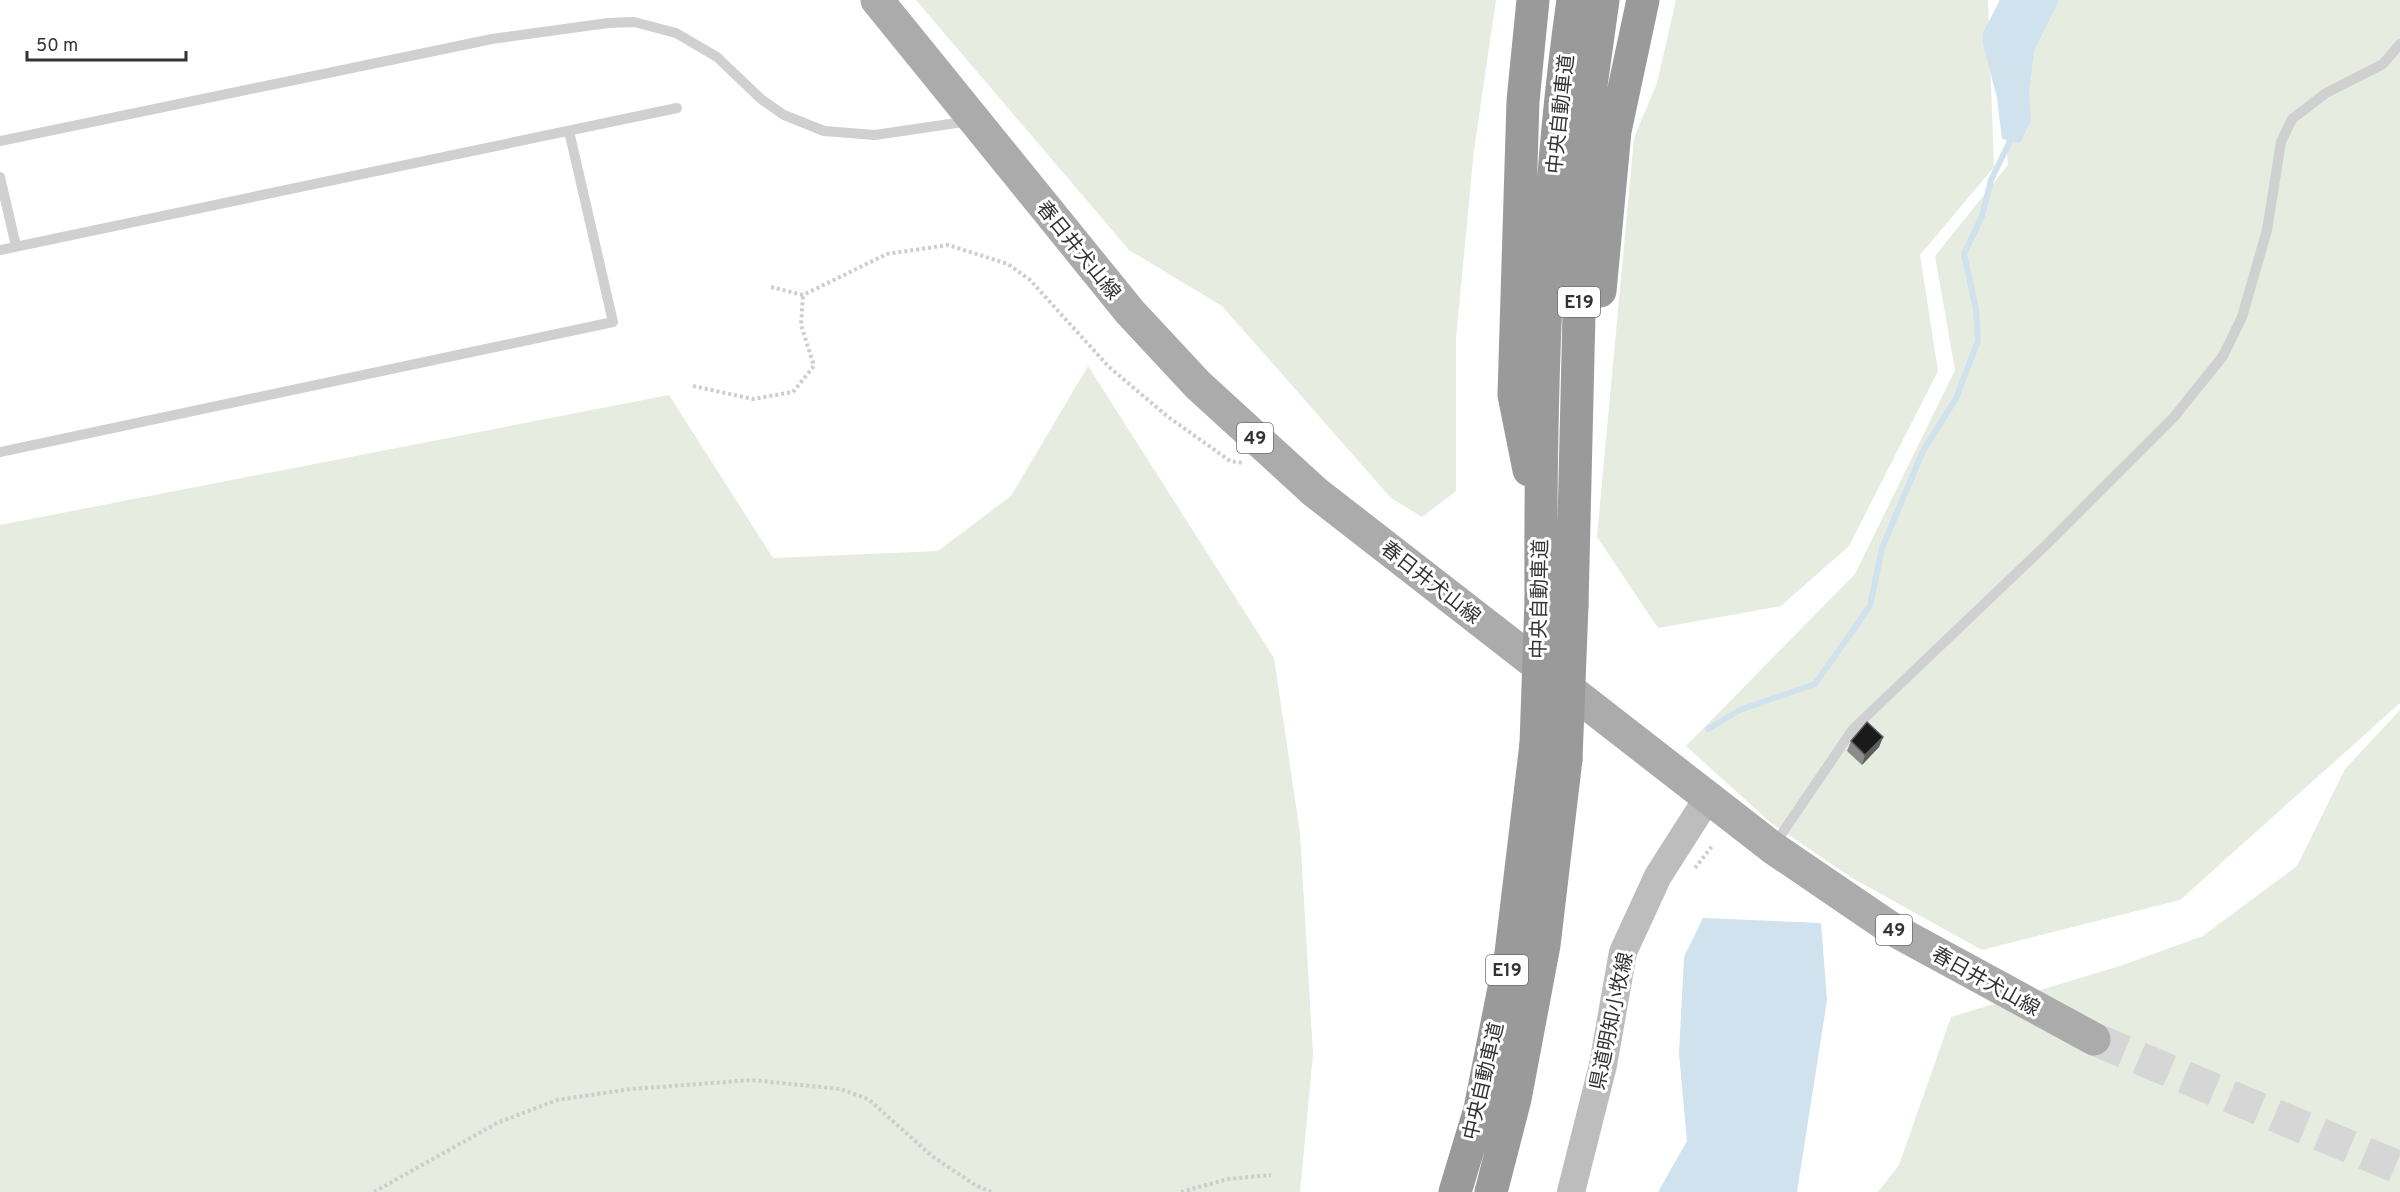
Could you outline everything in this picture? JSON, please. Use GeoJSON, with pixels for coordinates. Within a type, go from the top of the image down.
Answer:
{"type":"FeatureCollection","features":[{"type":"Feature","properties":{"kind":"highway"},"geometry":{"type":"LineString","coordinates":[[1533,0],[1523,101],[1514,395],[1540,531]]}},
{"type":"Feature","properties":{"kind":"highway","name":"中央自動車道"},"geometry":{"type":"LineString","coordinates":[[1455,1192],[1480,1109],[1511,953],[1536,744],[1562,599],[1540,531],[1551,206],[1560,93],[1573,0]]}},
{"type":"Feature","properties":{"kind":"highway","name":"中央自動車道"},"geometry":{"type":"LineString","coordinates":[[1491,1192],[1515,1099],[1544,945],[1566,759],[1562,599],[1588,107],[1604,0]]}},
{"type":"Feature","properties":{"kind":"highway"},"geometry":{"type":"LineString","coordinates":[[1562,599],[1592,576],[1598,316],[1615,131],[1644,0]]}},
{"type":"Feature","properties":{"kind":"main road","name":"春日井犬山線"},"geometry":{"type":"LineString","coordinates":[[877,0],[1130,312],[1198,385],[1315,492],[1773,848],[1892,929],[2094,1039]]}},
{"type":"Feature","properties":{"kind":"main road","name":"県道明知小牧線"},"geometry":{"type":"LineString","coordinates":[[1571,1192],[1603,1065],[1623,952],[1658,876],[1709,796]]}},
{"type":"Feature","properties":{"kind":"lane"},"geometry":{"type":"LineString","coordinates":[[0,141],[492,39],[608,23],[634,22],[676,33],[717,57],[761,99],[784,115],[824,131],[875,135],[973,121]]}},
{"type":"Feature","properties":{"kind":"lane"},"geometry":{"type":"LineString","coordinates":[[1773,848],[1853,729],[2046,545],[2174,417],[2223,356],[2242,317],[2267,230],[2281,142],[2292,119],[2326,93],[2383,64],[2400,44]]}},
{"type":"Feature","properties":{"kind":"lane"},"geometry":{"type":"LineString","coordinates":[[0,250],[677,108]]}},
{"type":"Feature","properties":{"kind":"lane"},"geometry":{"type":"LineString","coordinates":[[0,452],[613,322],[569,130]]}},
{"type":"Feature","properties":{"kind":"lane"},"geometry":{"type":"LineString","coordinates":[[0,177],[16,246]]}},
{"type":"Feature","properties":{"kind":"path"},"geometry":{"type":"LineString","coordinates":[[771,287],[803,295],[887,254],[948,246],[1008,264],[1030,280],[1109,367],[1167,416],[1230,461],[1251,464],[1265,447]]}},
{"type":"Feature","properties":{"kind":"path"},"geometry":{"type":"LineString","coordinates":[[693,386],[753,399],[793,393],[814,366],[801,325],[803,295]]}},
{"type":"Feature","properties":{"kind":"path"},"geometry":{"type":"LineString","coordinates":[[374,1192],[497,1123],[557,1100],[631,1089],[752,1080],[840,1089],[868,1099],[932,1156],[975,1185],[991,1192]]}},
{"type":"Feature","properties":{"kind":"path"},"geometry":{"type":"LineString","coordinates":[[1180,1192],[1228,1179],[1271,1175]]}},
{"type":"Feature","properties":{"kind":"shaded area"},"geometry":{"type":"Polygon","coordinates":[[[916,0],[1496,0],[1474,150],[1456,338],[1456,491],[1422,517],[1391,498],[1222,306],[1129,250],[916,0]]]}},
{"type":"Feature","properties":{"kind":"shaded area"},"geometry":{"type":"Polygon","coordinates":[[[1676,0],[1988,0],[1994,167],[1920,255],[1938,371],[1849,546],[1781,606],[1658,628],[1597,537],[1634,138],[1657,83],[1676,0]]]}},
{"type":"Feature","properties":{"kind":"shaded area"},"geometry":{"type":"Polygon","coordinates":[[[1999,0],[2400,0],[2400,703],[2180,900],[1982,950],[1852,878],[1771,823],[1686,746],[1855,574],[1955,370],[1935,256],[2008,165],[1997,37],[1999,0]]]}},
{"type":"Feature","properties":{"kind":"shaded area"},"geometry":{"type":"Polygon","coordinates":[[[1088,366],[1274,658],[1300,833],[1313,1054],[1300,1192],[0,1192],[0,525],[669,395],[773,558],[938,551],[1011,496],[1088,366]]]}},
{"type":"Feature","properties":{"kind":"shaded area"},"geometry":{"type":"Polygon","coordinates":[[[2400,710],[2400,1192],[1878,1192],[1899,1165],[1951,1017],[2120,966],[2203,936],[2297,866],[2345,769],[2400,710]]]}},
{"type":"Feature","properties":{"kind":"water"},"geometry":{"type":"Polygon","coordinates":[[[2000,0],[2059,0],[2034,51],[2029,93],[2031,121],[2020,143],[2002,139],[1997,98],[1983,44],[1983,33],[2000,0]]]}},
{"type":"Feature","properties":{"kind":"water"},"geometry":{"type":"Polygon","coordinates":[[[1703,918],[1821,923],[1827,1000],[1797,1192],[1658,1192],[1687,1141],[1679,1054],[1684,957],[1703,918]]]}},
{"type":"Feature","properties":{"kind":"building"},"geometry":{"type":"Polygon","coordinates":[[[1867,722],[1883,737],[1865,755],[1851,741],[1867,722]]]}},
{"type":"Feature","properties":{"kind":"waterway"},"geometry":{"type":"LineString","coordinates":[[1708,729],[1740,710],[1815,684],[1870,606],[1882,548],[1923,451],[1956,398],[1978,341],[1976,309],[1964,254],[1982,216],[1991,180],[2010,141]]}},
{"type":"Feature","properties":{"kind":"tunnel"},"geometry":{"type":"LineString","coordinates":[[2094,1039],[2400,1168]]}}]}
